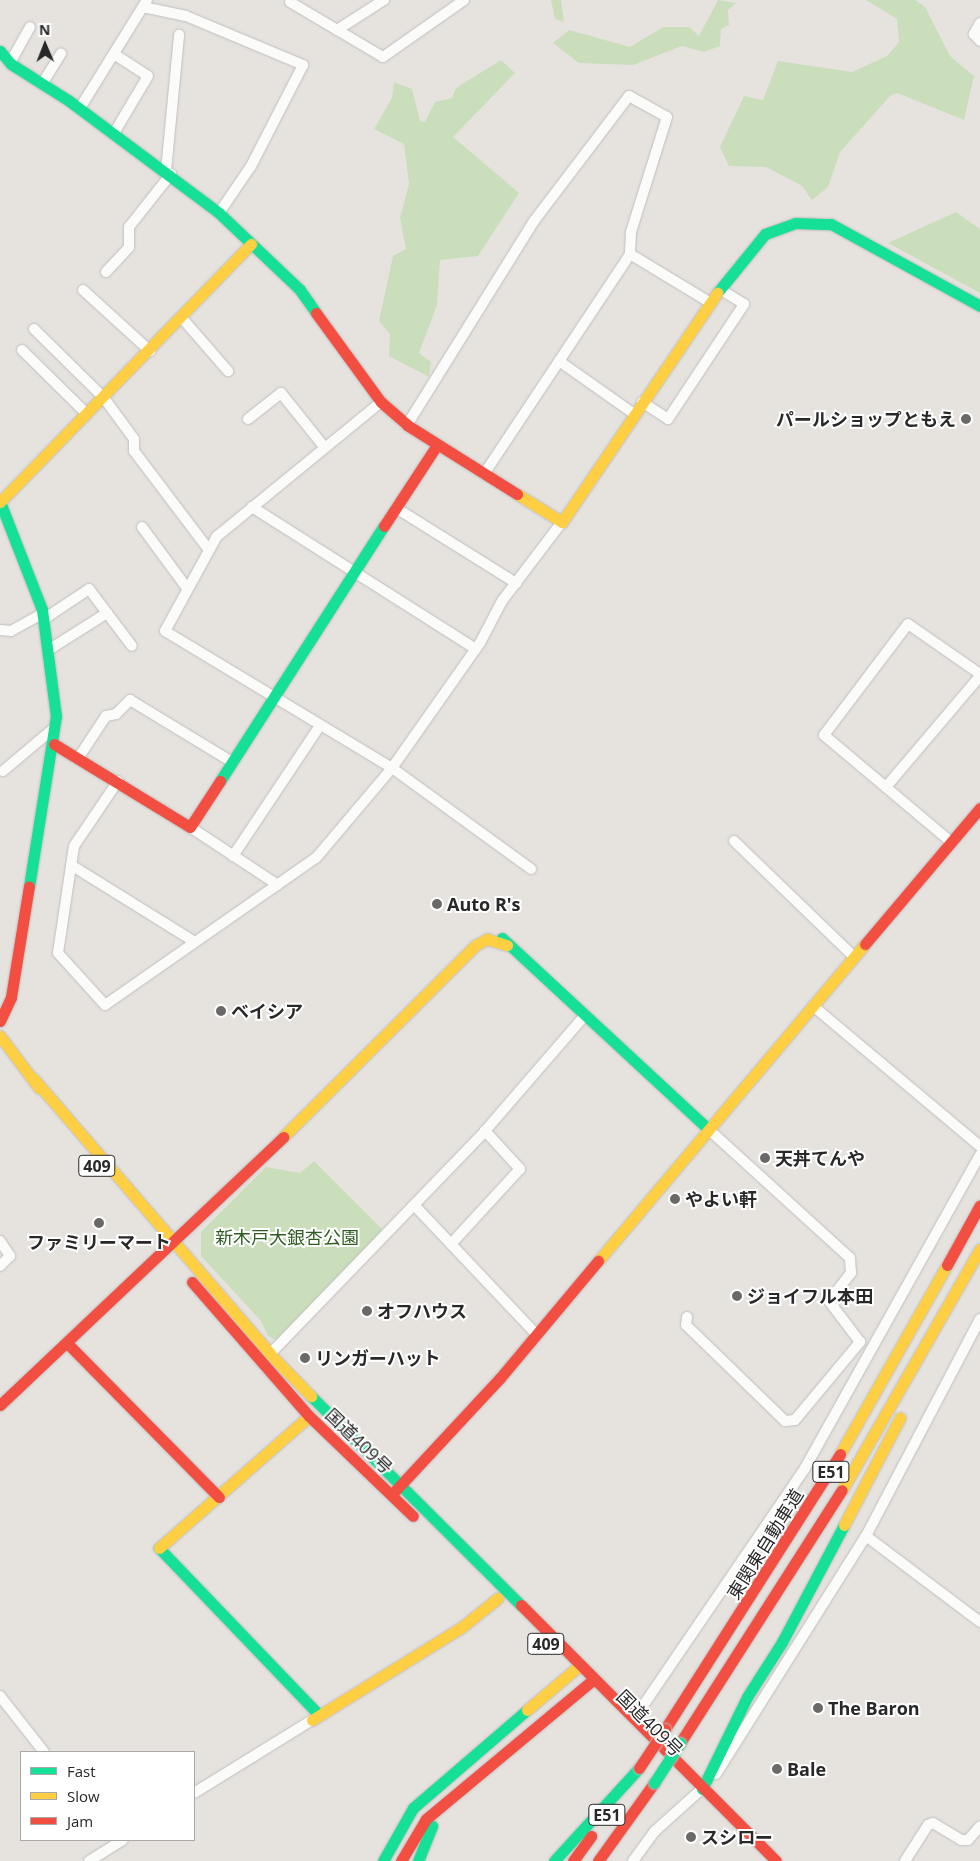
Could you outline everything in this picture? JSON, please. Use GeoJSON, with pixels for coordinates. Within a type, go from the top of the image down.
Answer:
{"type":"FeatureCollection","features":[{"type":"Feature","properties":{"kind":"main road"},"geometry":{"type":"LineString","coordinates":[[0,51],[10,63],[80,108],[168,172],[219,213],[300,290],[381,402],[406,425],[562,522],[750,245],[765,234],[812,221],[847,232],[980,306]]}},
{"type":"Feature","properties":{"kind":"main road"},"geometry":{"type":"LineString","coordinates":[[0,1021],[11,997],[54,744],[55,728],[50,649],[43,616],[0,502],[150,351],[252,244]]}},
{"type":"Feature","properties":{"kind":"main road"},"geometry":{"type":"LineString","coordinates":[[54,744],[79,757],[190,827],[437,445]]}},
{"type":"Feature","properties":{"kind":"main road"},"geometry":{"type":"LineString","coordinates":[[391,1496],[536,1334],[980,808]]}},
{"type":"Feature","properties":{"kind":"main road"},"geometry":{"type":"LineString","coordinates":[[0,1405],[68,1344],[166,1250],[476,944],[487,939],[507,946],[708,1129]]}},
{"type":"Feature","properties":{"kind":"main road","name":"国道409号"},"geometry":{"type":"LineString","coordinates":[[0,1036],[33,1078],[86,1154],[309,1416],[498,1598],[576,1668]]}},
{"type":"Feature","properties":{"kind":"main road","name":"国道409号"},"geometry":{"type":"LineString","coordinates":[[33,1078],[96,1146],[173,1241],[270,1354],[681,1778],[702,1789]]}},
{"type":"Feature","properties":{"kind":"main road","name":"東関東自動車道"},"geometry":{"type":"LineString","coordinates":[[573,1861],[665,1729],[852,1436],[980,1205]]}},
{"type":"Feature","properties":{"kind":"main road","name":"E51"},"geometry":{"type":"LineString","coordinates":[[598,1861],[680,1743],[823,1523],[954,1298],[980,1249]]}},
{"type":"Feature","properties":{"kind":"main road"},"geometry":{"type":"LineString","coordinates":[[919,1383],[954,1298]]}},
{"type":"Feature","properties":{"kind":"main road"},"geometry":{"type":"LineString","coordinates":[[68,1344],[219,1497]]}},
{"type":"Feature","properties":{"kind":"main road"},"geometry":{"type":"LineString","coordinates":[[702,1789],[747,1697],[782,1642],[906,1408]]}},
{"type":"Feature","properties":{"kind":"main road"},"geometry":{"type":"LineString","coordinates":[[309,1416],[219,1497],[163,1542],[160,1552],[316,1717],[462,1627],[498,1598]]}},
{"type":"Feature","properties":{"kind":"main road"},"geometry":{"type":"LineString","coordinates":[[383,1861],[413,1808],[576,1668]]}},
{"type":"Feature","properties":{"kind":"main road"},"geometry":{"type":"LineString","coordinates":[[401,1861],[426,1819],[450,1798],[504,1758],[590,1682]]}},
{"type":"Feature","properties":{"kind":"main road","name":"国道409号"},"geometry":{"type":"LineString","coordinates":[[590,1682],[636,1716],[702,1789],[776,1861]]}},
{"type":"Feature","properties":{"kind":"main road"},"geometry":{"type":"LineString","coordinates":[[554,1861],[639,1768]]}},
{"type":"Feature","properties":{"kind":"main road"},"geometry":{"type":"LineString","coordinates":[[418,1861],[427,1835],[450,1798]]}},
{"type":"Feature","properties":{"kind":"street"},"geometry":{"type":"LineString","coordinates":[[337,30],[384,0]]}},
{"type":"Feature","properties":{"kind":"street"},"geometry":{"type":"LineString","coordinates":[[290,1],[383,57],[464,0]]}},
{"type":"Feature","properties":{"kind":"street"},"geometry":{"type":"LineString","coordinates":[[80,108],[145,4],[186,16],[303,65],[251,166],[219,213]]}},
{"type":"Feature","properties":{"kind":"street"},"geometry":{"type":"LineString","coordinates":[[980,23],[974,34],[980,41]]}},
{"type":"Feature","properties":{"kind":"street"},"geometry":{"type":"LineString","coordinates":[[10,63],[30,27]]}},
{"type":"Feature","properties":{"kind":"street"},"geometry":{"type":"LineString","coordinates":[[106,272],[129,247],[129,227],[168,172],[179,35]]}},
{"type":"Feature","properties":{"kind":"street"},"geometry":{"type":"LineString","coordinates":[[42,84],[61,54]]}},
{"type":"Feature","properties":{"kind":"street"},"geometry":{"type":"LineString","coordinates":[[114,54],[148,76],[114,134]]}},
{"type":"Feature","properties":{"kind":"street"},"geometry":{"type":"LineString","coordinates":[[406,425],[534,221],[629,96],[667,117],[631,232],[630,254],[484,474]]}},
{"type":"Feature","properties":{"kind":"street"},"geometry":{"type":"LineString","coordinates":[[630,254],[711,304]]}},
{"type":"Feature","properties":{"kind":"street"},"geometry":{"type":"LineString","coordinates":[[642,402],[668,419],[744,304],[720,289]]}},
{"type":"Feature","properties":{"kind":"street"},"geometry":{"type":"LineString","coordinates":[[83,290],[150,351]]}},
{"type":"Feature","properties":{"kind":"street"},"geometry":{"type":"LineString","coordinates":[[181,318],[228,371]]}},
{"type":"Feature","properties":{"kind":"street"},"geometry":{"type":"LineString","coordinates":[[34,329],[104,398],[134,439],[134,451],[208,549]]}},
{"type":"Feature","properties":{"kind":"street"},"geometry":{"type":"LineString","coordinates":[[22,350],[87,414]]}},
{"type":"Feature","properties":{"kind":"street"},"geometry":{"type":"LineString","coordinates":[[559,361],[634,414]]}},
{"type":"Feature","properties":{"kind":"street"},"geometry":{"type":"LineString","coordinates":[[248,419],[282,393],[325,448]]}},
{"type":"Feature","properties":{"kind":"street"},"geometry":{"type":"LineString","coordinates":[[381,402],[252,507],[208,549],[165,631],[319,727],[392,768],[531,869]]}},
{"type":"Feature","properties":{"kind":"street"},"geometry":{"type":"LineString","coordinates":[[252,507],[476,649]]}},
{"type":"Feature","properties":{"kind":"street"},"geometry":{"type":"LineString","coordinates":[[396,508],[516,583]]}},
{"type":"Feature","properties":{"kind":"street"},"geometry":{"type":"LineString","coordinates":[[118,781],[74,846],[58,953],[105,1005],[192,941],[316,858],[392,768],[476,649],[496,610],[562,522]]}},
{"type":"Feature","properties":{"kind":"street"},"geometry":{"type":"LineString","coordinates":[[142,527],[188,588]]}},
{"type":"Feature","properties":{"kind":"street"},"geometry":{"type":"LineString","coordinates":[[0,630],[11,631],[43,616],[90,589],[132,646]]}},
{"type":"Feature","properties":{"kind":"street"},"geometry":{"type":"LineString","coordinates":[[50,649],[106,613]]}},
{"type":"Feature","properties":{"kind":"street"},"geometry":{"type":"LineString","coordinates":[[886,787],[980,675],[908,624],[824,736],[952,842]]}},
{"type":"Feature","properties":{"kind":"street"},"geometry":{"type":"LineString","coordinates":[[79,757],[106,716],[130,700],[232,762]]}},
{"type":"Feature","properties":{"kind":"street"},"geometry":{"type":"LineString","coordinates":[[233,856],[319,727]]}},
{"type":"Feature","properties":{"kind":"street"},"geometry":{"type":"LineString","coordinates":[[3,771],[55,728]]}},
{"type":"Feature","properties":{"kind":"street"},"geometry":{"type":"LineString","coordinates":[[190,827],[278,885]]}},
{"type":"Feature","properties":{"kind":"street"},"geometry":{"type":"LineString","coordinates":[[734,841],[855,958]]}},
{"type":"Feature","properties":{"kind":"street"},"geometry":{"type":"LineString","coordinates":[[71,864],[192,941]]}},
{"type":"Feature","properties":{"kind":"street"},"geometry":{"type":"LineString","coordinates":[[813,1006],[980,1146]]}},
{"type":"Feature","properties":{"kind":"street"},"geometry":{"type":"LineString","coordinates":[[270,1354],[485,1132],[585,1015]]}},
{"type":"Feature","properties":{"kind":"street"},"geometry":{"type":"LineString","coordinates":[[687,1317],[686,1325],[785,1421],[795,1420],[860,1342],[829,1301],[851,1273],[850,1258],[708,1129]]}},
{"type":"Feature","properties":{"kind":"street"},"geometry":{"type":"LineString","coordinates":[[451,1244],[520,1169],[485,1132]]}},
{"type":"Feature","properties":{"kind":"street"},"geometry":{"type":"LineString","coordinates":[[636,1716],[805,1468],[980,1155]]}},
{"type":"Feature","properties":{"kind":"street"},"geometry":{"type":"LineString","coordinates":[[415,1206],[536,1334]]}},
{"type":"Feature","properties":{"kind":"street"},"geometry":{"type":"LineString","coordinates":[[0,1242],[10,1256],[0,1266]]}},
{"type":"Feature","properties":{"kind":"street"},"geometry":{"type":"LineString","coordinates":[[633,1861],[655,1831],[702,1789],[736,1749],[866,1536],[980,1319]]}},
{"type":"Feature","properties":{"kind":"street"},"geometry":{"type":"LineString","coordinates":[[866,1536],[980,1622]]}},
{"type":"Feature","properties":{"kind":"street"},"geometry":{"type":"LineString","coordinates":[[0,1696],[43,1751]]}},
{"type":"Feature","properties":{"kind":"street"},"geometry":{"type":"LineString","coordinates":[[195,1792],[316,1717]]}},
{"type":"Feature","properties":{"kind":"street"},"geometry":{"type":"LineString","coordinates":[[905,1861],[928,1825],[933,1823],[962,1840],[968,1840],[980,1826]]}},
{"type":"Feature","properties":{"kind":"street"},"geometry":{"type":"LineString","coordinates":[[90,1861],[117,1841]]}},
{"type":"Feature","properties":{"kind":"green space"},"geometry":{"type":"Polygon","coordinates":[[[551,0],[561,0],[564,22],[555,19],[551,0]]]}},
{"type":"Feature","properties":{"kind":"green space"},"geometry":{"type":"Polygon","coordinates":[[[718,0],[736,3],[728,10],[729,25],[721,29],[720,46],[704,52],[682,46],[633,65],[579,63],[553,43],[569,30],[630,47],[663,27],[689,27],[699,36],[718,0]]]}},
{"type":"Feature","properties":{"kind":"green space"},"geometry":{"type":"Polygon","coordinates":[[[866,0],[915,0],[925,7],[950,56],[974,76],[964,120],[897,93],[890,96],[840,152],[828,187],[812,200],[802,186],[766,167],[729,166],[720,147],[744,96],[763,100],[778,61],[852,72],[887,56],[899,42],[897,19],[866,0]]]}},
{"type":"Feature","properties":{"kind":"green space"},"geometry":{"type":"Polygon","coordinates":[[[501,60],[515,73],[453,137],[519,193],[478,256],[440,260],[437,305],[419,353],[431,362],[429,377],[389,356],[390,334],[379,321],[393,256],[406,249],[400,218],[409,184],[404,144],[374,129],[392,98],[394,82],[412,89],[420,121],[425,122],[435,102],[452,98],[456,88],[501,60]]]}},
{"type":"Feature","properties":{"kind":"green space"},"geometry":{"type":"Polygon","coordinates":[[[956,212],[980,229],[980,293],[888,243],[956,212]]]}},
{"type":"Feature","properties":{"kind":"green space","name":"新木戸大銀杏公園"},"geometry":{"type":"Polygon","coordinates":[[[314,1161],[383,1230],[278,1341],[268,1336],[261,1321],[201,1256],[201,1232],[266,1167],[300,1173],[314,1161]]]}},
{"type":"Feature","properties":{"kind":"traffic: fast"},"geometry":{"type":"LineString","coordinates":[[0,51],[11,64],[68,100],[219,213],[300,290],[316,313]]}},
{"type":"Feature","properties":{"kind":"traffic: fast"},"geometry":{"type":"LineString","coordinates":[[717,293],[765,234],[795,223],[831,224],[980,306]]}},
{"type":"Feature","properties":{"kind":"traffic: fast"},"geometry":{"type":"LineString","coordinates":[[0,502],[42,610],[56,716],[29,886]]}},
{"type":"Feature","properties":{"kind":"traffic: fast"},"geometry":{"type":"LineString","coordinates":[[220,781],[384,526]]}},
{"type":"Feature","properties":{"kind":"traffic: fast"},"geometry":{"type":"LineString","coordinates":[[502,938],[708,1129]]}},
{"type":"Feature","properties":{"kind":"traffic: fast"},"geometry":{"type":"LineString","coordinates":[[311,1396],[521,1605]]}},
{"type":"Feature","properties":{"kind":"traffic: fast"},"geometry":{"type":"LineString","coordinates":[[702,1789],[747,1697],[782,1642],[844,1525]]}},
{"type":"Feature","properties":{"kind":"traffic: fast"},"geometry":{"type":"LineString","coordinates":[[159,1548],[319,1715]]}},
{"type":"Feature","properties":{"kind":"traffic: fast"},"geometry":{"type":"LineString","coordinates":[[383,1861],[413,1808],[527,1710]]}},
{"type":"Feature","properties":{"kind":"traffic: fast"},"geometry":{"type":"LineString","coordinates":[[654,1783],[680,1743]]}},
{"type":"Feature","properties":{"kind":"traffic: fast"},"geometry":{"type":"LineString","coordinates":[[554,1861],[639,1768]]}},
{"type":"Feature","properties":{"kind":"traffic: fast"},"geometry":{"type":"LineString","coordinates":[[418,1861],[432,1826]]}},
{"type":"Feature","properties":{"kind":"traffic: slow"},"geometry":{"type":"LineString","coordinates":[[0,502],[251,244]]}},
{"type":"Feature","properties":{"kind":"traffic: slow"},"geometry":{"type":"LineString","coordinates":[[517,494],[562,522],[717,293]]}},
{"type":"Feature","properties":{"kind":"traffic: slow"},"geometry":{"type":"LineString","coordinates":[[283,1137],[476,945],[487,939],[507,945]]}},
{"type":"Feature","properties":{"kind":"traffic: slow"},"geometry":{"type":"LineString","coordinates":[[598,1261],[865,944]]}},
{"type":"Feature","properties":{"kind":"traffic: slow"},"geometry":{"type":"LineString","coordinates":[[0,1036],[39,1088]]}},
{"type":"Feature","properties":{"kind":"traffic: slow"},"geometry":{"type":"LineString","coordinates":[[33,1078],[270,1354],[311,1396]]}},
{"type":"Feature","properties":{"kind":"traffic: slow"},"geometry":{"type":"LineString","coordinates":[[842,1490],[980,1249]]}},
{"type":"Feature","properties":{"kind":"traffic: slow"},"geometry":{"type":"LineString","coordinates":[[840,1454],[947,1265]]}},
{"type":"Feature","properties":{"kind":"traffic: slow"},"geometry":{"type":"LineString","coordinates":[[159,1548],[309,1416]]}},
{"type":"Feature","properties":{"kind":"traffic: slow"},"geometry":{"type":"LineString","coordinates":[[844,1525],[900,1418]]}},
{"type":"Feature","properties":{"kind":"traffic: slow"},"geometry":{"type":"LineString","coordinates":[[312,1720],[462,1627],[498,1598]]}},
{"type":"Feature","properties":{"kind":"traffic: slow"},"geometry":{"type":"LineString","coordinates":[[527,1710],[580,1665]]}},
{"type":"Feature","properties":{"kind":"traffic: jam"},"geometry":{"type":"LineString","coordinates":[[316,313],[381,402],[407,425],[517,494]]}},
{"type":"Feature","properties":{"kind":"traffic: jam"},"geometry":{"type":"LineString","coordinates":[[384,526],[437,445]]}},
{"type":"Feature","properties":{"kind":"traffic: jam"},"geometry":{"type":"LineString","coordinates":[[54,744],[190,827],[220,781]]}},
{"type":"Feature","properties":{"kind":"traffic: jam"},"geometry":{"type":"LineString","coordinates":[[865,944],[980,808]]}},
{"type":"Feature","properties":{"kind":"traffic: jam"},"geometry":{"type":"LineString","coordinates":[[0,1021],[11,997],[29,886]]}},
{"type":"Feature","properties":{"kind":"traffic: jam"},"geometry":{"type":"LineString","coordinates":[[0,1405],[283,1137]]}},
{"type":"Feature","properties":{"kind":"traffic: jam"},"geometry":{"type":"LineString","coordinates":[[947,1265],[980,1205]]}},
{"type":"Feature","properties":{"kind":"traffic: jam"},"geometry":{"type":"LineString","coordinates":[[394,1492],[500,1378],[598,1261]]}},
{"type":"Feature","properties":{"kind":"traffic: jam"},"geometry":{"type":"LineString","coordinates":[[192,1282],[309,1416],[413,1516]]}},
{"type":"Feature","properties":{"kind":"traffic: jam"},"geometry":{"type":"LineString","coordinates":[[68,1344],[219,1497]]}},
{"type":"Feature","properties":{"kind":"traffic: jam"},"geometry":{"type":"LineString","coordinates":[[665,1729],[840,1454]]}},
{"type":"Feature","properties":{"kind":"traffic: jam"},"geometry":{"type":"LineString","coordinates":[[680,1743],[842,1490]]}},
{"type":"Feature","properties":{"kind":"traffic: jam"},"geometry":{"type":"LineString","coordinates":[[521,1605],[776,1861]]}},
{"type":"Feature","properties":{"kind":"traffic: jam"},"geometry":{"type":"LineString","coordinates":[[401,1861],[426,1819],[594,1679]]}},
{"type":"Feature","properties":{"kind":"traffic: jam"},"geometry":{"type":"LineString","coordinates":[[639,1768],[665,1729]]}},
{"type":"Feature","properties":{"kind":"traffic: jam"},"geometry":{"type":"LineString","coordinates":[[598,1861],[654,1783]]}},
{"type":"Feature","properties":{"kind":"traffic: jam"},"geometry":{"type":"LineString","coordinates":[[573,1861],[591,1836]]}},
{"type":"Feature","properties":{"kind":"place","name":"パールショップともえ"},"geometry":{"type":"Point","coordinates":[966,419]}},
{"type":"Feature","properties":{"kind":"place","name":"Auto R's"},"geometry":{"type":"Point","coordinates":[437,904]}},
{"type":"Feature","properties":{"kind":"place","name":"ベイシア"},"geometry":{"type":"Point","coordinates":[221,1011]}},
{"type":"Feature","properties":{"kind":"place","name":"天丼てんや"},"geometry":{"type":"Point","coordinates":[765,1158]}},
{"type":"Feature","properties":{"kind":"place","name":"やよい軒"},"geometry":{"type":"Point","coordinates":[675,1199]}},
{"type":"Feature","properties":{"kind":"place","name":"ファミリーマート"},"geometry":{"type":"Point","coordinates":[99,1223]}},
{"type":"Feature","properties":{"kind":"place","name":"ジョイフル本田"},"geometry":{"type":"Point","coordinates":[737,1296]}},
{"type":"Feature","properties":{"kind":"place","name":"オフハウス"},"geometry":{"type":"Point","coordinates":[367,1311]}},
{"type":"Feature","properties":{"kind":"place","name":"リンガーハット"},"geometry":{"type":"Point","coordinates":[305,1358]}},
{"type":"Feature","properties":{"kind":"place","name":"The Baron"},"geometry":{"type":"Point","coordinates":[818,1708]}},
{"type":"Feature","properties":{"kind":"place","name":"Bale"},"geometry":{"type":"Point","coordinates":[777,1769]}},
{"type":"Feature","properties":{"kind":"place","name":"スシロー"},"geometry":{"type":"Point","coordinates":[691,1837]}}]}
